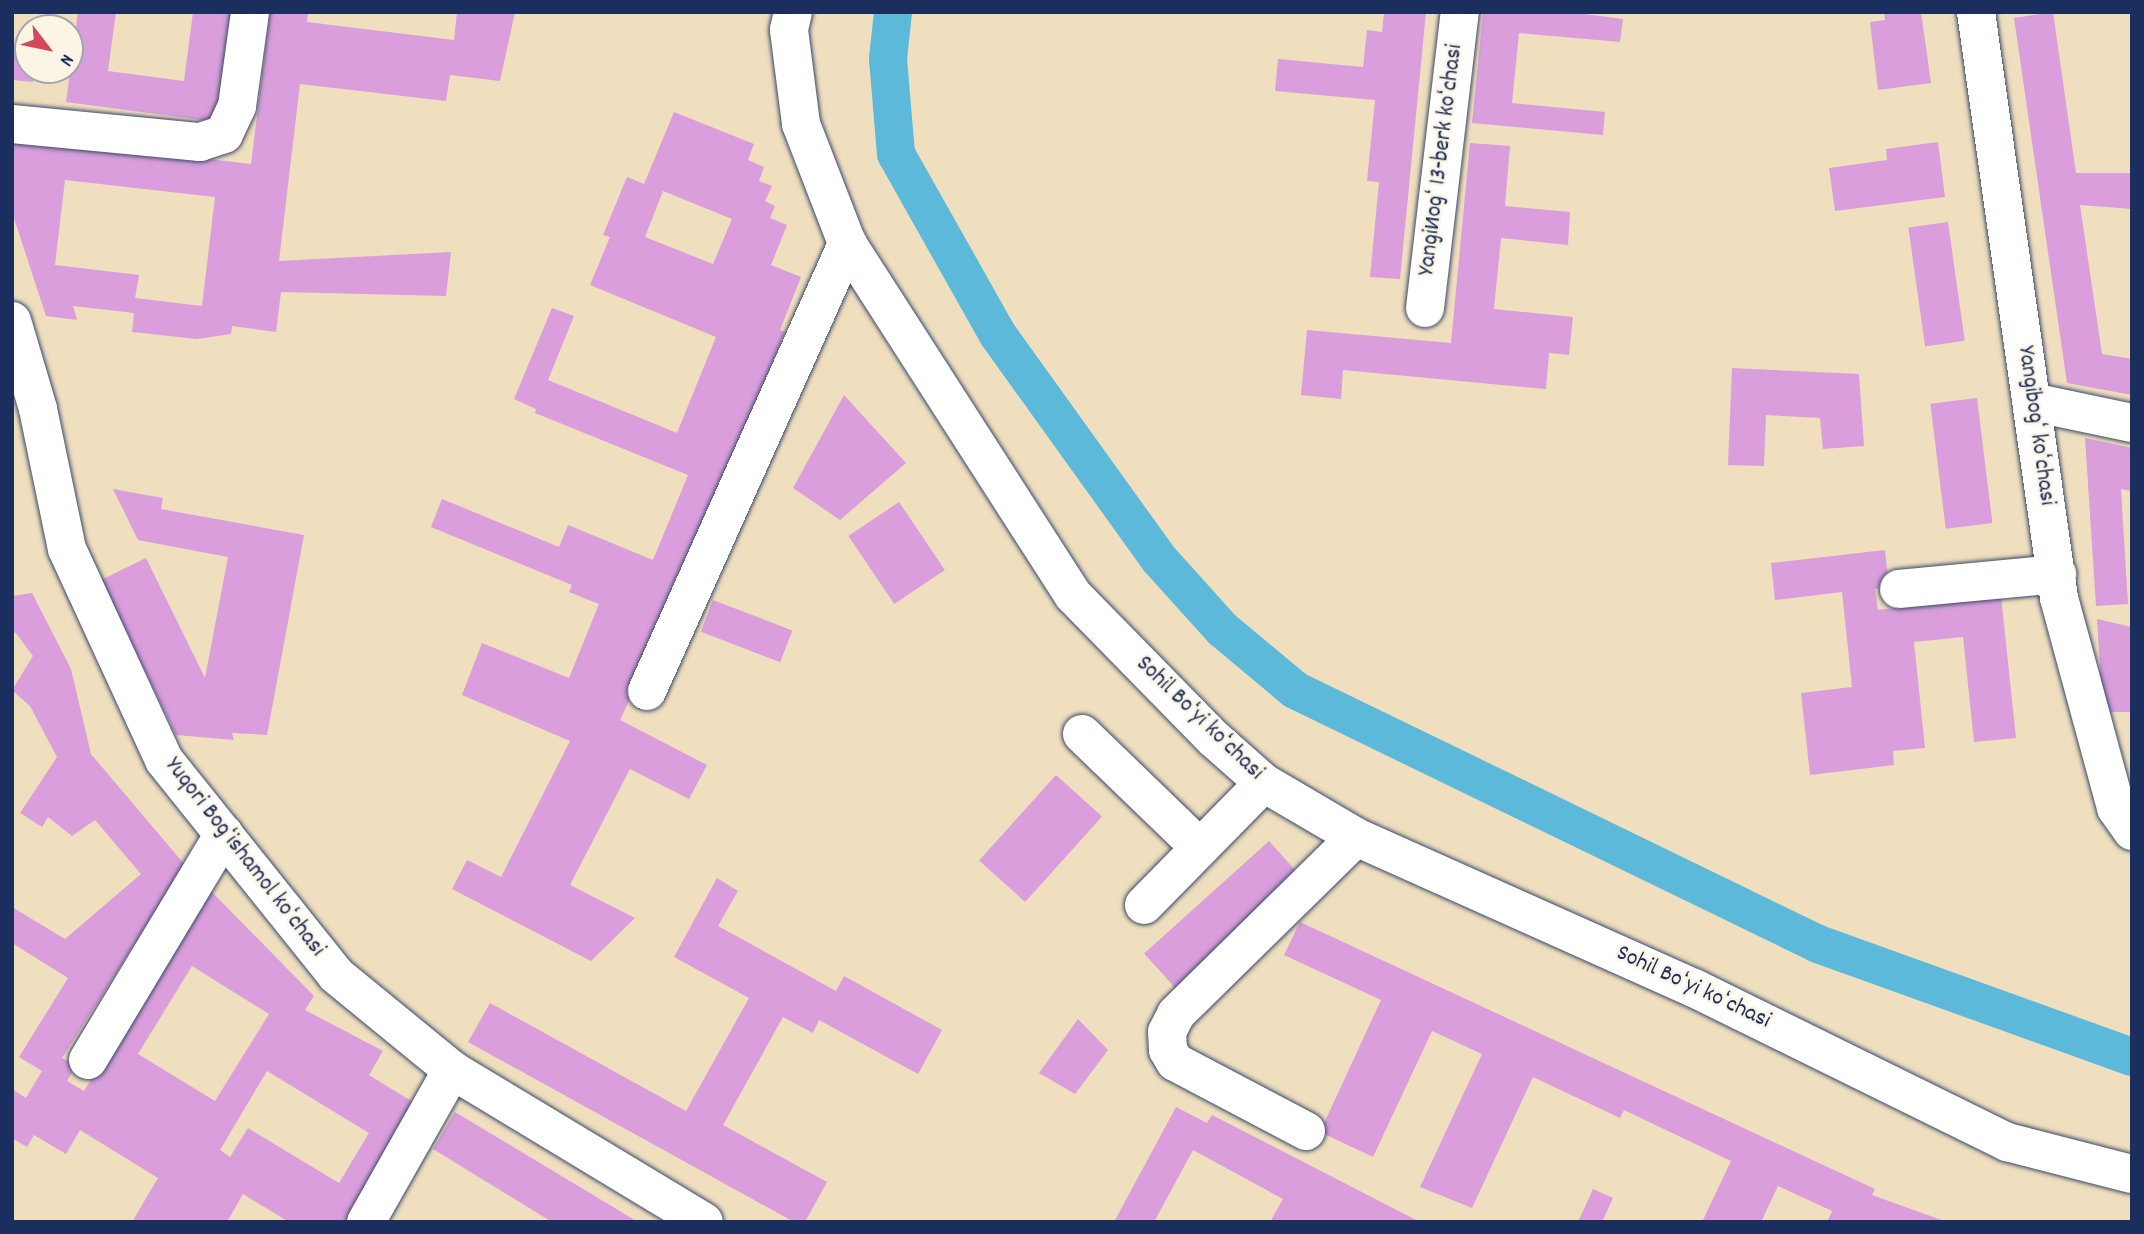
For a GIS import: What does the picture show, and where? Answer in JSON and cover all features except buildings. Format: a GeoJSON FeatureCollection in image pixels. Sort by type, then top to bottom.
{"type":"FeatureCollection","features":[{"type":"Feature","properties":{"kind":"street"},"geometry":{"type":"LineString","coordinates":[[12,124],[200,142],[224,134],[237,106],[250,12]]}},
{"type":"Feature","properties":{"kind":"street","name":"Sohil Boʻyi koʻchasi"},"geometry":{"type":"LineString","coordinates":[[793,12],[789,30],[801,124],[847,243],[1073,595],[1213,738],[1264,783],[1356,837],[1682,982],[2007,1142],[2132,1174]]}},
{"type":"Feature","properties":{"kind":"street","name":"Yangiиogʻ 13-berk koʻchasi"},"geometry":{"type":"LineString","coordinates":[[1425,308],[1460,12]]}},
{"type":"Feature","properties":{"kind":"street","name":"Yangibogʻ koʻchasi"},"geometry":{"type":"LineString","coordinates":[[1976,12],[2059,598],[2116,807],[2132,831]]}},
{"type":"Feature","properties":{"kind":"street"},"geometry":{"type":"LineString","coordinates":[[647,691],[847,243]]}},
{"type":"Feature","properties":{"kind":"street","name":"Yuqori Bogʻishamol koʻchasi"},"geometry":{"type":"LineString","coordinates":[[12,321],[38,409],[67,549],[164,760],[337,975],[452,1070],[704,1222]]}},
{"type":"Feature","properties":{"kind":"street"},"geometry":{"type":"LineString","coordinates":[[2032,402],[2132,423]]}},
{"type":"Feature","properties":{"kind":"street"},"geometry":{"type":"LineString","coordinates":[[1899,589],[2057,574]]}},
{"type":"Feature","properties":{"kind":"street"},"geometry":{"type":"LineString","coordinates":[[1082,734],[1200,848]]}},
{"type":"Feature","properties":{"kind":"street"},"geometry":{"type":"LineString","coordinates":[[1144,905],[1264,783]]}},
{"type":"Feature","properties":{"kind":"street"},"geometry":{"type":"LineString","coordinates":[[88,1060],[224,834]]}},
{"type":"Feature","properties":{"kind":"street"},"geometry":{"type":"LineString","coordinates":[[1306,1131],[1175,1062],[1168,1050],[1167,1032],[1176,1014],[1356,837]]}},
{"type":"Feature","properties":{"kind":"street"},"geometry":{"type":"LineString","coordinates":[[366,1222],[452,1070]]}},
{"type":"Feature","properties":{"kind":"waterway"},"geometry":{"type":"LineString","coordinates":[[893,12],[888,59],[896,154],[998,335],[1159,559],[1222,629],[1295,690],[1818,944],[2132,1057]]}}]}
